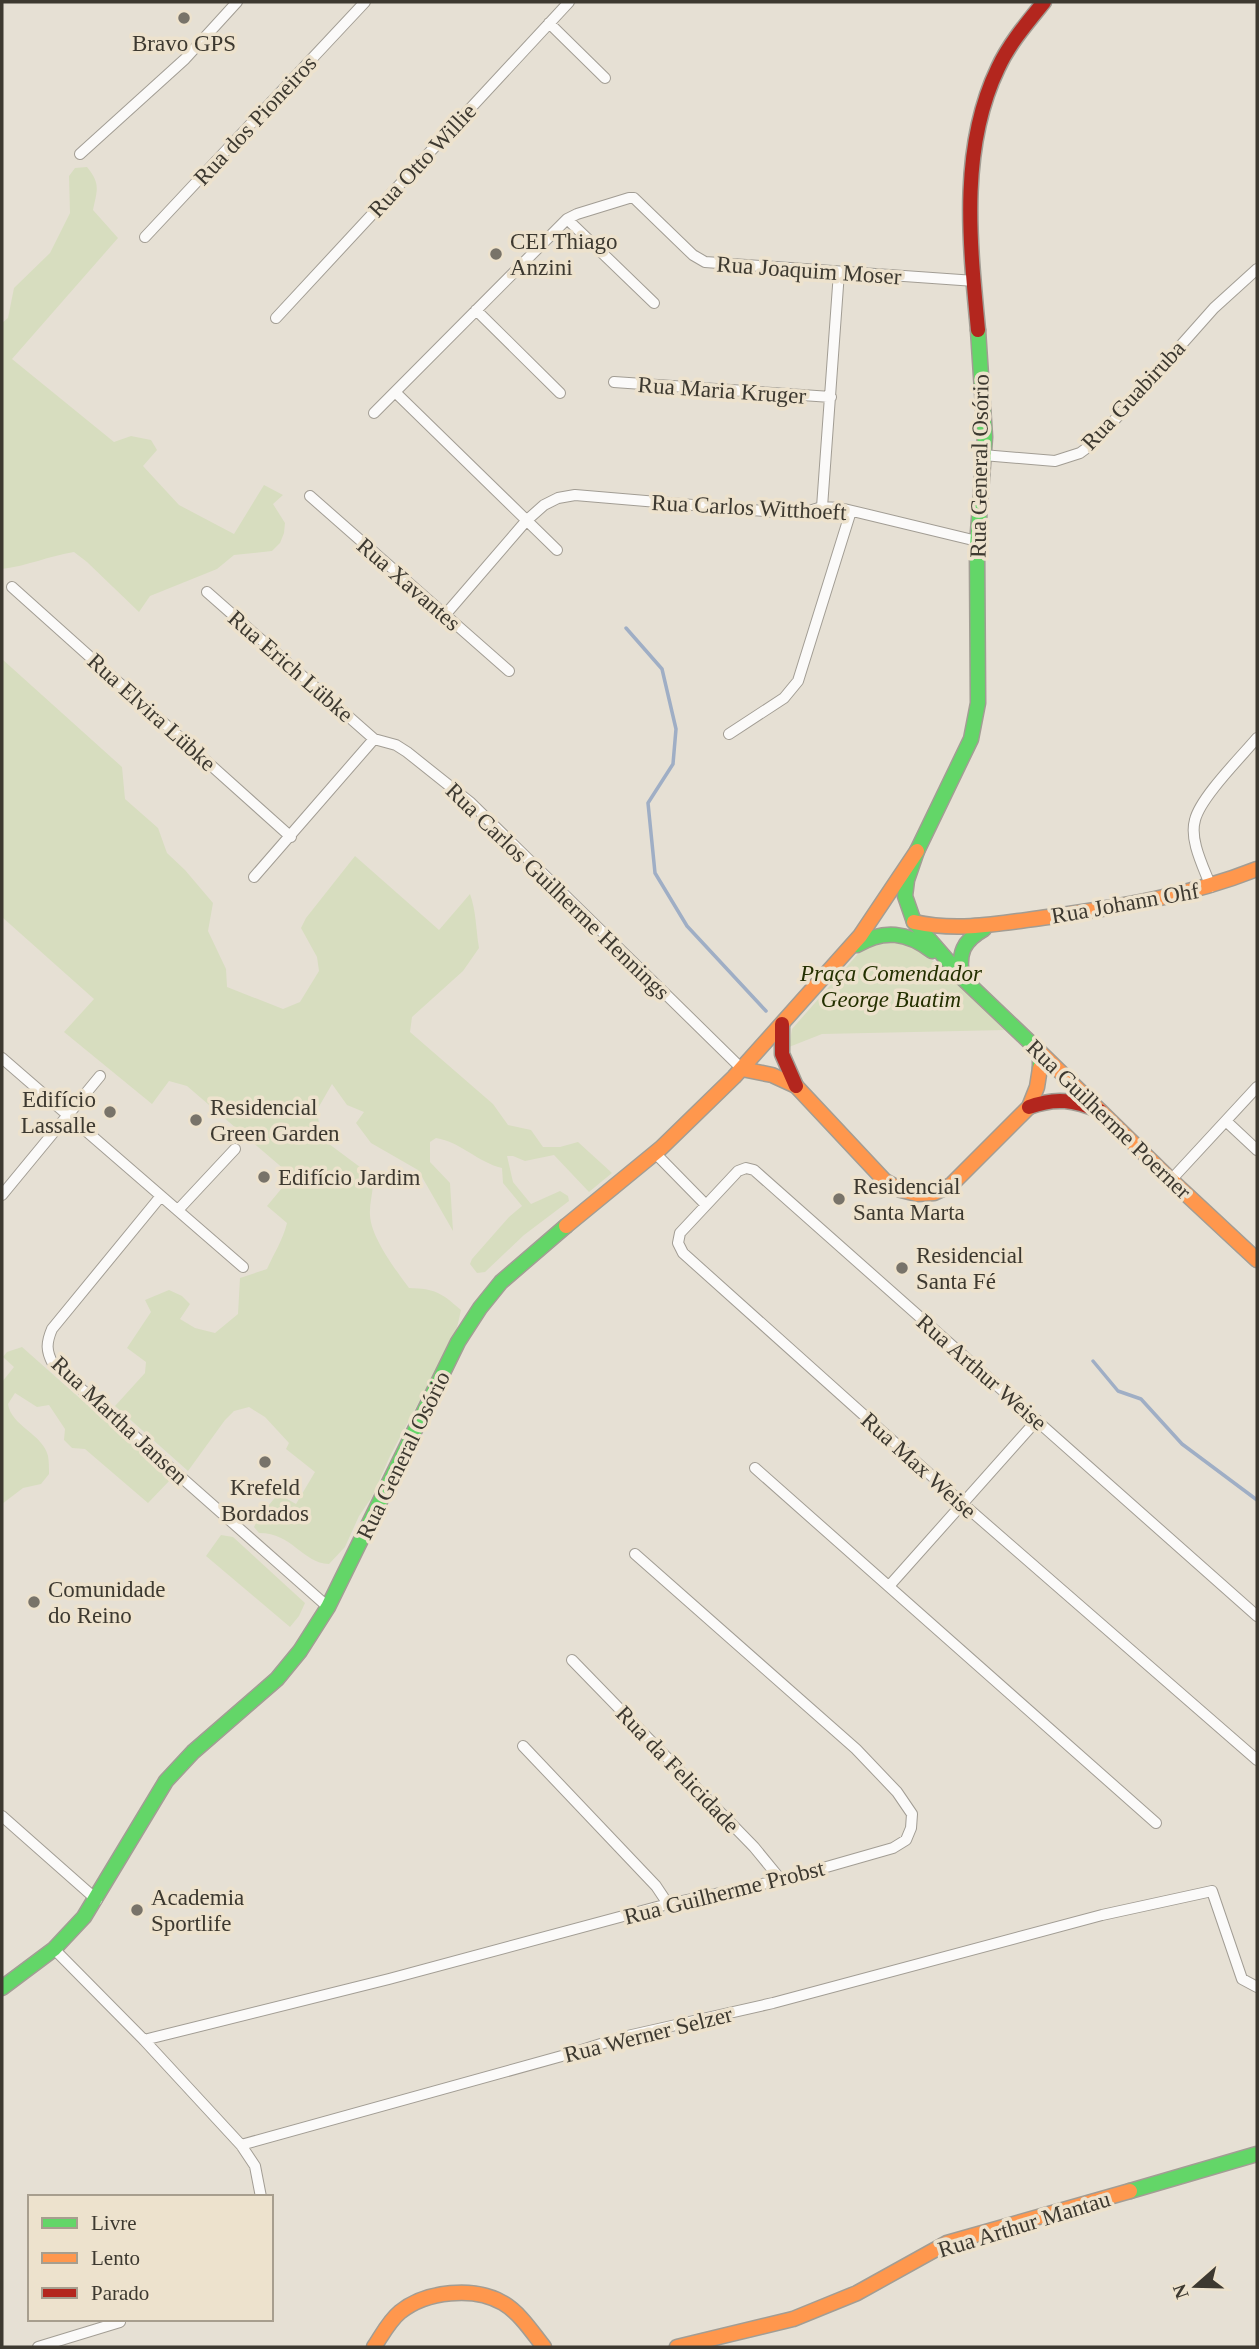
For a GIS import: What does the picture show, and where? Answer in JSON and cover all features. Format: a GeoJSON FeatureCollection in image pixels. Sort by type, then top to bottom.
{"type":"FeatureCollection","features":[{"type":"Feature","properties":{"kind":"main road","name":"Rua General Osório"},"geometry":{"type":"LineString","coordinates":[[961,977],[914,922],[905,896],[907,880],[917,851],[971,739],[977,720],[981,688],[976,611],[977,541],[985,425],[969,202],[972,159],[979,122],[998,69],[1009,49],[1044,2]]}},
{"type":"Feature","properties":{"kind":"main road","name":"Rua General Osório"},"geometry":{"type":"LineString","coordinates":[[2,1988],[54,1949],[84,1917],[97,1900],[153,1799],[166,1782],[193,1752],[283,1673],[328,1606],[458,1342],[480,1308],[501,1282],[655,1153],[741,1069],[847,953],[917,851]]}},
{"type":"Feature","properties":{"kind":"main road","name":"Rua Johann Ohf"},"geometry":{"type":"LineString","coordinates":[[860,936],[898,920],[944,928],[989,926],[1146,902],[1211,887],[1257,869]]}},
{"type":"Feature","properties":{"kind":"main road","name":"Rua Johann Ohf"},"geometry":{"type":"LineString","coordinates":[[961,977],[958,961],[961,947],[971,936],[989,926]]}},
{"type":"Feature","properties":{"kind":"main road","name":"Rua General Osório"},"geometry":{"type":"LineString","coordinates":[[847,953],[875,935],[898,933],[924,945],[961,977]]}},
{"type":"Feature","properties":{"kind":"main road","name":"Rua Guilherme Poerner"},"geometry":{"type":"LineString","coordinates":[[961,977],[1257,1260]]}},
{"type":"Feature","properties":{"kind":"main road"},"geometry":{"type":"LineString","coordinates":[[782,1024],[782,1054],[796,1086],[885,1181],[896,1189],[919,1195],[940,1191],[951,1185],[1028,1107],[1040,1080],[1041,1052]]}},
{"type":"Feature","properties":{"kind":"main road"},"geometry":{"type":"LineString","coordinates":[[741,1069],[772,1074],[796,1086]]}},
{"type":"Feature","properties":{"kind":"main road"},"geometry":{"type":"LineString","coordinates":[[1028,1107],[1064,1098],[1100,1111]]}},
{"type":"Feature","properties":{"kind":"main road","name":"Rua Arthur Mantau"},"geometry":{"type":"LineString","coordinates":[[677,2347],[793,2319],[857,2293],[947,2243],[1257,2154]]}},
{"type":"Feature","properties":{"kind":"main road"},"geometry":{"type":"LineString","coordinates":[[374,2347],[399,2312],[421,2299],[448,2294],[480,2296],[500,2301],[517,2314],[544,2347]]}},
{"type":"Feature","properties":{"kind":"street"},"geometry":{"type":"LineString","coordinates":[[80,154],[185,59],[237,2]]}},
{"type":"Feature","properties":{"kind":"street","name":"Rua dos Pioneiros"},"geometry":{"type":"LineString","coordinates":[[145,237],[365,2]]}},
{"type":"Feature","properties":{"kind":"street","name":"Rua Otto Willie"},"geometry":{"type":"LineString","coordinates":[[276,318],[569,2]]}},
{"type":"Feature","properties":{"kind":"street"},"geometry":{"type":"LineString","coordinates":[[549,23],[605,78]]}},
{"type":"Feature","properties":{"kind":"street","name":"Rua Joaquim Moser"},"geometry":{"type":"LineString","coordinates":[[374,412],[567,219],[620,200],[634,198],[693,255],[705,262],[975,281]]}},
{"type":"Feature","properties":{"kind":"street"},"geometry":{"type":"LineString","coordinates":[[567,219],[654,303]]}},
{"type":"Feature","properties":{"kind":"street","name":"Rua Guabiruba"},"geometry":{"type":"LineString","coordinates":[[984,455],[1055,461],[1080,453],[1095,442],[1214,307],[1257,269]]}},
{"type":"Feature","properties":{"kind":"street"},"geometry":{"type":"LineString","coordinates":[[822,507],[839,272]]}},
{"type":"Feature","properties":{"kind":"street"},"geometry":{"type":"LineString","coordinates":[[476,310],[560,393]]}},
{"type":"Feature","properties":{"kind":"street","name":"Rua Maria Kruger"},"geometry":{"type":"LineString","coordinates":[[614,382],[831,397]]}},
{"type":"Feature","properties":{"kind":"street"},"geometry":{"type":"LineString","coordinates":[[395,392],[557,550]]}},
{"type":"Feature","properties":{"kind":"street","name":"Rua Carlos Witthoeft"},"geometry":{"type":"LineString","coordinates":[[445,615],[526,521],[544,505],[558,498],[575,495],[799,514],[822,507],[841,508],[977,541]]}},
{"type":"Feature","properties":{"kind":"street","name":"Rua Xavantes"},"geometry":{"type":"LineString","coordinates":[[310,496],[509,671]]}},
{"type":"Feature","properties":{"kind":"street"},"geometry":{"type":"LineString","coordinates":[[729,734],[784,698],[798,681],[851,511]]}},
{"type":"Feature","properties":{"kind":"street","name":"Rua Elvira Lübke"},"geometry":{"type":"LineString","coordinates":[[12,587],[291,837]]}},
{"type":"Feature","properties":{"kind":"street","name":"Rua Erich Lübke"},"geometry":{"type":"LineString","coordinates":[[207,593],[374,739]]}},
{"type":"Feature","properties":{"kind":"street"},"geometry":{"type":"LineString","coordinates":[[1211,887],[1195,840],[1194,821],[1201,805],[1257,738]]}},
{"type":"Feature","properties":{"kind":"street"},"geometry":{"type":"LineString","coordinates":[[254,877],[374,739]]}},
{"type":"Feature","properties":{"kind":"street","name":"Rua Carlos Guilherme Hennings"},"geometry":{"type":"LineString","coordinates":[[374,739],[396,745],[407,752],[471,803],[741,1069]]}},
{"type":"Feature","properties":{"kind":"street"},"geometry":{"type":"LineString","coordinates":[[2,1058],[243,1266]]}},
{"type":"Feature","properties":{"kind":"street"},"geometry":{"type":"LineString","coordinates":[[2,1195],[100,1076]]}},
{"type":"Feature","properties":{"kind":"street"},"geometry":{"type":"LineString","coordinates":[[1171,1180],[1257,1087]]}},
{"type":"Feature","properties":{"kind":"street"},"geometry":{"type":"LineString","coordinates":[[1227,1122],[1257,1150]]}},
{"type":"Feature","properties":{"kind":"street"},"geometry":{"type":"LineString","coordinates":[[178,1210],[235,1149]]}},
{"type":"Feature","properties":{"kind":"street"},"geometry":{"type":"LineString","coordinates":[[655,1153],[706,1205]]}},
{"type":"Feature","properties":{"kind":"street","name":"Rua Arthur Weise"},"geometry":{"type":"LineString","coordinates":[[706,1205],[738,1171],[746,1168],[754,1170],[1257,1616]]}},
{"type":"Feature","properties":{"kind":"street","name":"Rua Martha Jansen"},"geometry":{"type":"LineString","coordinates":[[161,1196],[52,1329],[46,1342],[48,1355],[53,1364],[328,1606]]}},
{"type":"Feature","properties":{"kind":"street","name":"Rua Max Weise"},"geometry":{"type":"LineString","coordinates":[[706,1205],[680,1233],[678,1243],[683,1253],[963,1504],[1257,1760]]}},
{"type":"Feature","properties":{"kind":"street"},"geometry":{"type":"LineString","coordinates":[[890,1586],[1037,1420]]}},
{"type":"Feature","properties":{"kind":"street"},"geometry":{"type":"LineString","coordinates":[[755,1468],[1156,1824]]}},
{"type":"Feature","properties":{"kind":"street","name":"Rua Guilherme Probst"},"geometry":{"type":"LineString","coordinates":[[144,2040],[668,1905],[781,1880],[894,1848],[906,1840],[911,1828],[912,1814],[897,1792],[856,1749],[635,1554]]}},
{"type":"Feature","properties":{"kind":"street","name":"Rua da Felicidade"},"geometry":{"type":"LineString","coordinates":[[572,1660],[754,1847],[781,1880]]}},
{"type":"Feature","properties":{"kind":"street"},"geometry":{"type":"LineString","coordinates":[[523,1746],[656,1886],[668,1905]]}},
{"type":"Feature","properties":{"kind":"street"},"geometry":{"type":"LineString","coordinates":[[2,1816],[97,1900]]}},
{"type":"Feature","properties":{"kind":"street","name":"Rua Werner Selzer"},"geometry":{"type":"LineString","coordinates":[[241,2145],[623,2037],[773,2003],[1102,1915],[1212,1891],[1242,1979],[1257,1987]]}},
{"type":"Feature","properties":{"kind":"street"},"geometry":{"type":"LineString","coordinates":[[54,1949],[144,2040],[241,2145],[256,2166],[261,2195]]}},
{"type":"Feature","properties":{"kind":"street"},"geometry":{"type":"LineString","coordinates":[[38,2347],[120,2322]]}},
{"type":"Feature","properties":{"kind":"green space"},"geometry":{"type":"Polygon","coordinates":[[[87,167],[97,187],[93,210],[118,238],[12,359],[114,442],[131,436],[151,440],[157,450],[143,466],[179,505],[234,534],[264,485],[283,495],[273,504],[285,523],[284,533],[280,543],[272,551],[234,555],[217,569],[150,596],[139,612],[74,552],[2,569],[2,323],[8,318],[14,288],[50,253],[70,213],[69,176],[75,168],[87,167]]]}},
{"type":"Feature","properties":{"kind":"green space"},"geometry":{"type":"Polygon","coordinates":[[[2,659],[122,767],[125,799],[158,828],[167,853],[213,903],[208,931],[226,969],[227,987],[283,1009],[300,1002],[319,971],[317,957],[301,928],[355,856],[439,930],[470,894],[479,948],[463,971],[412,1017],[410,1032],[493,1104],[508,1125],[531,1130],[543,1147],[560,1147],[578,1142],[612,1173],[589,1192],[554,1155],[525,1161],[507,1156],[513,1182],[531,1204],[560,1191],[568,1196],[569,1201],[524,1235],[485,1272],[477,1273],[470,1264],[472,1259],[522,1206],[503,1183],[502,1168],[445,1140],[436,1138],[430,1142],[430,1162],[450,1183],[453,1231],[418,1170],[371,1143],[356,1123],[364,1112],[347,1105],[332,1084],[317,1110],[321,1138],[372,1176],[371,1224],[385,1253],[409,1288],[437,1293],[461,1310],[456,1332],[390,1456],[372,1497],[359,1516],[345,1547],[329,1564],[311,1559],[289,1543],[271,1534],[259,1533],[254,1527],[278,1494],[296,1504],[315,1472],[286,1449],[289,1443],[265,1417],[249,1407],[234,1411],[188,1471],[115,1406],[145,1373],[146,1362],[127,1348],[151,1312],[145,1300],[169,1290],[182,1296],[190,1304],[180,1319],[195,1328],[215,1333],[238,1314],[240,1278],[267,1269],[283,1235],[287,1223],[267,1206],[292,1176],[187,1086],[169,1081],[152,1104],[64,1032],[94,999],[2,917],[2,659]]]}},
{"type":"Feature","properties":{"kind":"green space","name":"Praça Comendador George Buatim"},"geometry":{"type":"Polygon","coordinates":[[[877,940],[914,943],[1006,1030],[822,1034],[789,1047],[792,1029],[864,947],[877,940]]]}},
{"type":"Feature","properties":{"kind":"green space"},"geometry":{"type":"Polygon","coordinates":[[[22,1347],[171,1479],[148,1503],[85,1449],[72,1448],[64,1440],[65,1429],[49,1405],[37,1407],[15,1393],[8,1404],[10,1412],[45,1448],[49,1474],[41,1484],[23,1488],[2,1504],[2,1382],[14,1367],[3,1357],[7,1352],[22,1347]]]}},
{"type":"Feature","properties":{"kind":"green space"},"geometry":{"type":"Polygon","coordinates":[[[221,1535],[233,1537],[305,1603],[290,1627],[206,1556],[221,1535]]]}},
{"type":"Feature","properties":{"kind":"waterway"},"geometry":{"type":"LineString","coordinates":[[626,628],[662,669],[676,729],[673,764],[648,803],[655,873],[687,926],[766,1011]]}},
{"type":"Feature","properties":{"kind":"waterway"},"geometry":{"type":"LineString","coordinates":[[1093,1361],[1118,1391],[1141,1399],[1182,1444],[1257,1500]]}},
{"type":"Feature","properties":{"kind":"traffic: fast"},"geometry":{"type":"LineString","coordinates":[[962,977],[914,922],[905,896],[907,880],[917,851],[971,739],[978,703],[977,546],[985,437],[978,330]]}},
{"type":"Feature","properties":{"kind":"traffic: fast"},"geometry":{"type":"LineString","coordinates":[[962,977],[964,948],[971,938],[984,929]]}},
{"type":"Feature","properties":{"kind":"traffic: fast"},"geometry":{"type":"LineString","coordinates":[[857,945],[877,937],[895,935],[914,940],[932,951]]}},
{"type":"Feature","properties":{"kind":"traffic: fast"},"geometry":{"type":"LineString","coordinates":[[954,970],[1040,1052],[1040,1068]]}},
{"type":"Feature","properties":{"kind":"traffic: fast"},"geometry":{"type":"LineString","coordinates":[[2,1988],[54,1949],[84,1917],[166,1781],[193,1752],[277,1679],[300,1651],[328,1607],[458,1342],[501,1282],[566,1226]]}},
{"type":"Feature","properties":{"kind":"traffic: fast"},"geometry":{"type":"LineString","coordinates":[[1130,2191],[1257,2154]]}},
{"type":"Feature","properties":{"kind":"traffic: slow"},"geometry":{"type":"LineString","coordinates":[[566,1226],[661,1148],[734,1077],[860,936],[917,851]]}},
{"type":"Feature","properties":{"kind":"traffic: slow"},"geometry":{"type":"LineString","coordinates":[[914,922],[981,926],[1127,905],[1206,886],[1257,869]]}},
{"type":"Feature","properties":{"kind":"traffic: slow"},"geometry":{"type":"LineString","coordinates":[[1040,1052],[1257,1260]]}},
{"type":"Feature","properties":{"kind":"traffic: slow"},"geometry":{"type":"LineString","coordinates":[[742,1069],[772,1075],[796,1086],[885,1181],[901,1190],[917,1194],[934,1193],[951,1185],[1029,1107],[1037,1087],[1040,1068]]}},
{"type":"Feature","properties":{"kind":"traffic: slow"},"geometry":{"type":"LineString","coordinates":[[677,2347],[793,2319],[857,2293],[947,2243],[1130,2191]]}},
{"type":"Feature","properties":{"kind":"traffic: slow"},"geometry":{"type":"LineString","coordinates":[[374,2347],[400,2312],[423,2299],[450,2293],[478,2294],[503,2303],[515,2312],[544,2347]]}},
{"type":"Feature","properties":{"kind":"traffic: jam"},"geometry":{"type":"LineString","coordinates":[[978,330],[970,197],[977,131],[1002,59],[1044,2]]}},
{"type":"Feature","properties":{"kind":"traffic: jam"},"geometry":{"type":"LineString","coordinates":[[782,1024],[782,1054],[796,1086]]}},
{"type":"Feature","properties":{"kind":"traffic: jam"},"geometry":{"type":"LineString","coordinates":[[1029,1107],[1065,1101],[1100,1111]]}},
{"type":"Feature","properties":{"kind":"place","name":"Bravo GPS"},"geometry":{"type":"Point","coordinates":[184,18]}},
{"type":"Feature","properties":{"kind":"place","name":"CEI Thiago Anzini"},"geometry":{"type":"Point","coordinates":[496,254]}},
{"type":"Feature","properties":{"kind":"place","name":"Edifício Lassalle"},"geometry":{"type":"Point","coordinates":[110,1112]}},
{"type":"Feature","properties":{"kind":"place","name":"Residencial Green Garden"},"geometry":{"type":"Point","coordinates":[196,1120]}},
{"type":"Feature","properties":{"kind":"place","name":"Edifício Jardim"},"geometry":{"type":"Point","coordinates":[264,1177]}},
{"type":"Feature","properties":{"kind":"place","name":"Residencial Santa Marta"},"geometry":{"type":"Point","coordinates":[839,1199]}},
{"type":"Feature","properties":{"kind":"place","name":"Residencial Santa Fé"},"geometry":{"type":"Point","coordinates":[902,1268]}},
{"type":"Feature","properties":{"kind":"place","name":"Krefeld Bordados"},"geometry":{"type":"Point","coordinates":[265,1462]}},
{"type":"Feature","properties":{"kind":"place","name":"Comunidade do Reino"},"geometry":{"type":"Point","coordinates":[34,1602]}},
{"type":"Feature","properties":{"kind":"place","name":"Academia Sportlife"},"geometry":{"type":"Point","coordinates":[137,1910]}}]}
